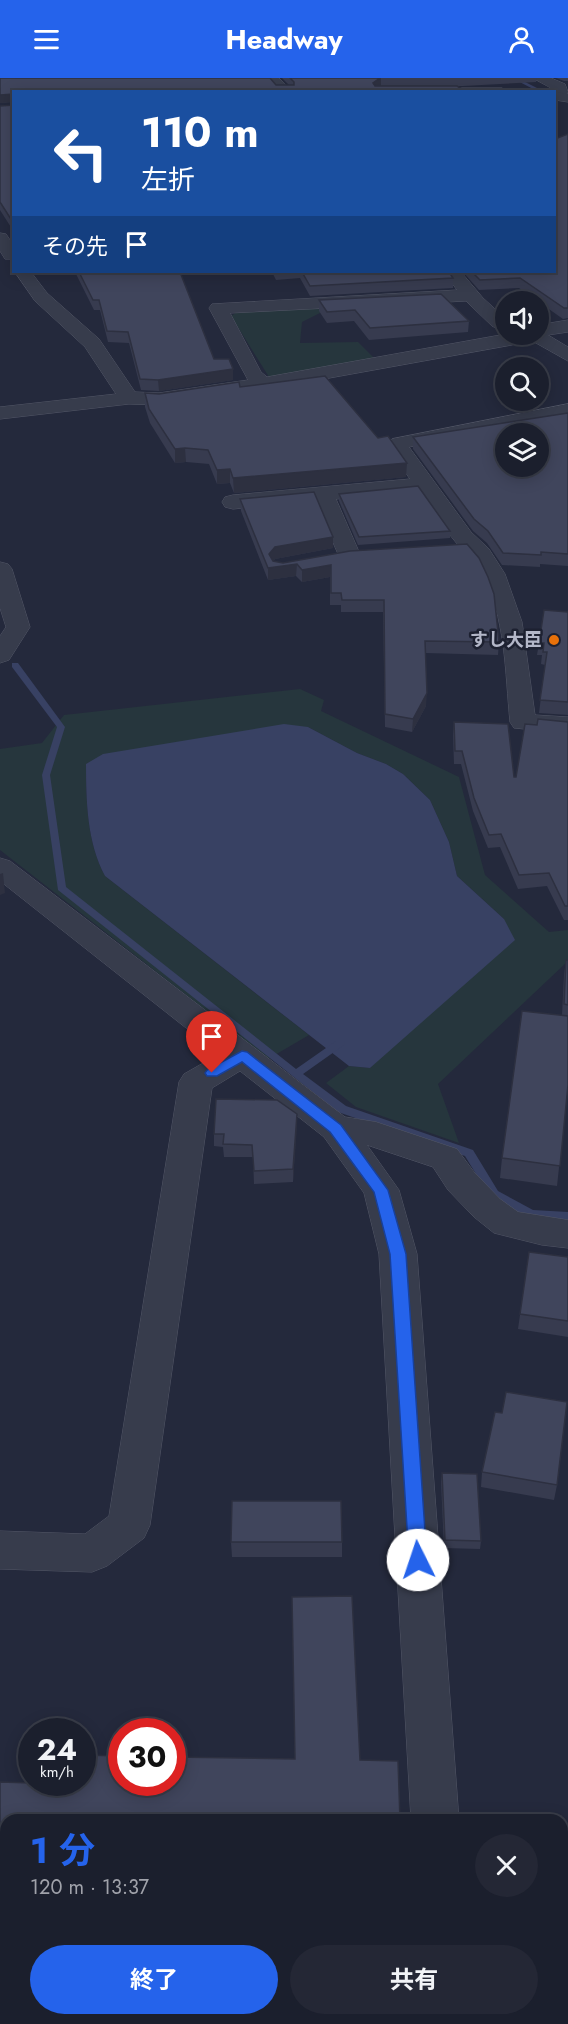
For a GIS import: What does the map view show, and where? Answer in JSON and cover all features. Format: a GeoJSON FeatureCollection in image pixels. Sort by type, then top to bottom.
{"type":"FeatureCollection","features":[{"type":"Feature","properties":{"kind":"street"},"geometry":{"type":"LineString","coordinates":[[271,78],[284,90]]}},
{"type":"Feature","properties":{"kind":"street"},"geometry":{"type":"LineString","coordinates":[[540,78],[560,87],[562,91],[560,97]]}},
{"type":"Feature","properties":{"kind":"street"},"geometry":{"type":"LineString","coordinates":[[0,238],[8,256]]}},
{"type":"Feature","properties":{"kind":"street"},"geometry":{"type":"LineString","coordinates":[[24,273],[40,297],[92,343],[129,398]]}},
{"type":"Feature","properties":{"kind":"street"},"geometry":{"type":"LineString","coordinates":[[453,273],[470,295],[495,320]]}},
{"type":"Feature","properties":{"kind":"street"},"geometry":{"type":"LineString","coordinates":[[262,384],[253,375],[218,308],[470,295]]}},
{"type":"Feature","properties":{"kind":"street"},"geometry":{"type":"LineString","coordinates":[[549,329],[568,326]]}},
{"type":"Feature","properties":{"kind":"street"},"geometry":{"type":"LineString","coordinates":[[0,413],[129,398],[159,399],[262,384],[495,342]]}},
{"type":"Feature","properties":{"kind":"street"},"geometry":{"type":"LineString","coordinates":[[549,344],[568,355]]}},
{"type":"Feature","properties":{"kind":"street"},"geometry":{"type":"LineString","coordinates":[[568,410],[399,443],[397,446],[463,537],[475,546],[504,598],[512,626],[523,722],[568,725]]}},
{"type":"Feature","properties":{"kind":"street"},"geometry":{"type":"LineString","coordinates":[[233,501],[426,484]]}},
{"type":"Feature","properties":{"kind":"street"},"geometry":{"type":"LineString","coordinates":[[322,492],[338,556],[372,553]]}},
{"type":"Feature","properties":{"kind":"street"},"geometry":{"type":"LineString","coordinates":[[441,548],[475,546]]}},
{"type":"Feature","properties":{"kind":"street"},"geometry":{"type":"LineString","coordinates":[[0,569],[18,627],[0,654]]}},
{"type":"Feature","properties":{"kind":"street"},"geometry":{"type":"LineString","coordinates":[[0,867],[336,1128],[381,1190],[398,1254],[435,1814]]}},
{"type":"Feature","properties":{"kind":"street"},"geometry":{"type":"LineString","coordinates":[[0,1550],[92,1553],[129,1525],[196,1082],[242,1055]]}},
{"type":"Feature","properties":{"kind":"street"},"geometry":{"type":"LineString","coordinates":[[336,1128],[376,1134],[445,1158],[460,1181],[487,1208],[507,1223],[568,1234]]}},
{"type":"Feature","properties":{"kind":"shaded area"},"geometry":{"type":"Polygon","coordinates":[[[318,306],[324,311],[302,322],[300,343],[358,342],[376,360],[269,377],[231,316],[237,312],[318,306]]]}},
{"type":"Feature","properties":{"kind":"shaded area"},"geometry":{"type":"Polygon","coordinates":[[[300,689],[324,700],[321,711],[459,777],[485,875],[549,932],[568,930],[568,961],[438,1084],[459,1143],[356,1107],[326,1083],[349,1066],[370,1068],[504,919],[457,876],[449,842],[430,800],[403,774],[308,727],[86,764],[87,807],[91,836],[105,876],[309,1035],[268,1059],[0,850],[0,749],[42,743],[64,715],[300,689]]]}},
{"type":"Feature","properties":{"kind":"water"},"geometry":{"type":"Polygon","coordinates":[[[284,724],[308,727],[403,774],[430,800],[449,842],[457,876],[504,919],[515,940],[370,1068],[349,1066],[105,876],[94,850],[87,807],[86,764],[103,754],[284,724]]]}},
{"type":"Feature","properties":{"kind":"building"},"geometry":{"type":"Polygon","coordinates":[[[0,78],[270,78],[276,85],[294,85],[290,78],[380,78],[373,83],[375,86],[457,86],[462,89],[12,90],[12,94],[0,95],[0,78]]]}},
{"type":"Feature","properties":{"kind":"building"},"geometry":{"type":"Polygon","coordinates":[[[12,105],[12,221],[0,202],[0,106],[12,105]]]}},
{"type":"Feature","properties":{"kind":"building"},"geometry":{"type":"Polygon","coordinates":[[[568,134],[568,308],[564,308],[549,298],[549,291],[539,291],[520,278],[480,280],[473,273],[556,273],[556,139],[568,134]]]}},
{"type":"Feature","properties":{"kind":"building"},"geometry":{"type":"Polygon","coordinates":[[[80,273],[180,273],[214,359],[229,359],[233,369],[158,380],[140,379],[128,332],[107,331],[99,300],[93,300],[80,273]]]}},
{"type":"Feature","properties":{"kind":"building"},"geometry":{"type":"Polygon","coordinates":[[[303,273],[450,273],[453,278],[310,286],[303,273]]]}},
{"type":"Feature","properties":{"kind":"building"},"geometry":{"type":"Polygon","coordinates":[[[441,294],[469,321],[370,328],[355,310],[327,312],[319,300],[441,294]]]}},
{"type":"Feature","properties":{"kind":"building"},"geometry":{"type":"Polygon","coordinates":[[[325,376],[378,438],[388,436],[407,463],[233,478],[230,469],[217,470],[208,450],[175,449],[149,409],[145,393],[159,394],[239,382],[240,387],[325,376]]]}},
{"type":"Feature","properties":{"kind":"building"},"geometry":{"type":"Polygon","coordinates":[[[568,413],[568,554],[503,553],[488,531],[474,519],[413,437],[495,424],[495,477],[549,477],[549,423],[503,423],[568,413]]]}},
{"type":"Feature","properties":{"kind":"building"},"geometry":{"type":"Polygon","coordinates":[[[418,486],[450,531],[359,537],[339,494],[418,486]]]}},
{"type":"Feature","properties":{"kind":"building"},"geometry":{"type":"Polygon","coordinates":[[[314,492],[333,537],[275,547],[269,554],[273,561],[283,563],[350,551],[467,544],[479,558],[488,577],[494,594],[499,642],[425,641],[427,693],[413,719],[385,714],[384,600],[342,600],[341,593],[331,593],[331,565],[302,570],[297,564],[268,568],[240,499],[314,492]]]}},
{"type":"Feature","properties":{"kind":"building"},"geometry":{"type":"Polygon","coordinates":[[[544,610],[568,612],[568,702],[540,700],[547,652],[543,652],[544,643],[539,643],[544,610]]]}},
{"type":"Feature","properties":{"kind":"building"},"geometry":{"type":"Polygon","coordinates":[[[538,719],[568,722],[568,906],[565,906],[549,873],[519,875],[501,834],[489,835],[474,798],[462,751],[455,751],[454,722],[508,724],[514,777],[516,777],[525,724],[537,725],[538,719]]]}},
{"type":"Feature","properties":{"kind":"building"},"geometry":{"type":"Polygon","coordinates":[[[566,960],[568,960],[568,1005],[564,1004],[566,960]]]}},
{"type":"Feature","properties":{"kind":"building"},"geometry":{"type":"Polygon","coordinates":[[[522,1011],[568,1016],[568,1085],[560,1166],[502,1158],[522,1011]]]}},
{"type":"Feature","properties":{"kind":"building"},"geometry":{"type":"Polygon","coordinates":[[[216,1099],[277,1100],[297,1114],[293,1169],[254,1171],[252,1145],[223,1144],[224,1134],[214,1134],[216,1099]]]}},
{"type":"Feature","properties":{"kind":"building"},"geometry":{"type":"Polygon","coordinates":[[[529,1252],[568,1257],[568,1321],[520,1314],[529,1252]]]}},
{"type":"Feature","properties":{"kind":"building"},"geometry":{"type":"Polygon","coordinates":[[[506,1392],[567,1402],[557,1485],[482,1472],[495,1412],[502,1413],[506,1392]]]}},
{"type":"Feature","properties":{"kind":"building"},"geometry":{"type":"Polygon","coordinates":[[[442,1473],[477,1474],[481,1541],[445,1540],[442,1473]]]}},
{"type":"Feature","properties":{"kind":"building"},"geometry":{"type":"Polygon","coordinates":[[[232,1501],[341,1501],[342,1542],[231,1542],[232,1501]]]}},
{"type":"Feature","properties":{"kind":"building"},"geometry":{"type":"Polygon","coordinates":[[[352,1596],[360,1760],[398,1761],[400,1814],[0,1814],[0,1782],[18,1783],[18,1796],[96,1796],[96,1755],[108,1756],[108,1796],[186,1796],[186,1757],[295,1759],[292,1597],[352,1596]]]}},
{"type":"Feature","properties":{"kind":"waterway"},"geometry":{"type":"LineString","coordinates":[[514,78],[539,90]]}},
{"type":"Feature","properties":{"kind":"waterway"},"geometry":{"type":"LineString","coordinates":[[15,665],[61,727],[46,775],[61,888],[296,1074]]}},
{"type":"Feature","properties":{"kind":"waterway"},"geometry":{"type":"LineString","coordinates":[[296,1074],[340,1043]]}},
{"type":"Feature","properties":{"kind":"waterway"},"geometry":{"type":"LineString","coordinates":[[296,1074],[342,1109],[469,1153],[494,1194],[531,1214],[568,1216]]}},
{"type":"Feature","properties":{"kind":"place","name":"すし大臣"},"geometry":{"type":"Point","coordinates":[554,640]}},
{"type":"Feature","properties":{"kind":"route"},"geometry":{"type":"LineString","coordinates":[[212,1073],[242,1055],[336,1128],[381,1190],[398,1254],[418,1560]]}}]}
